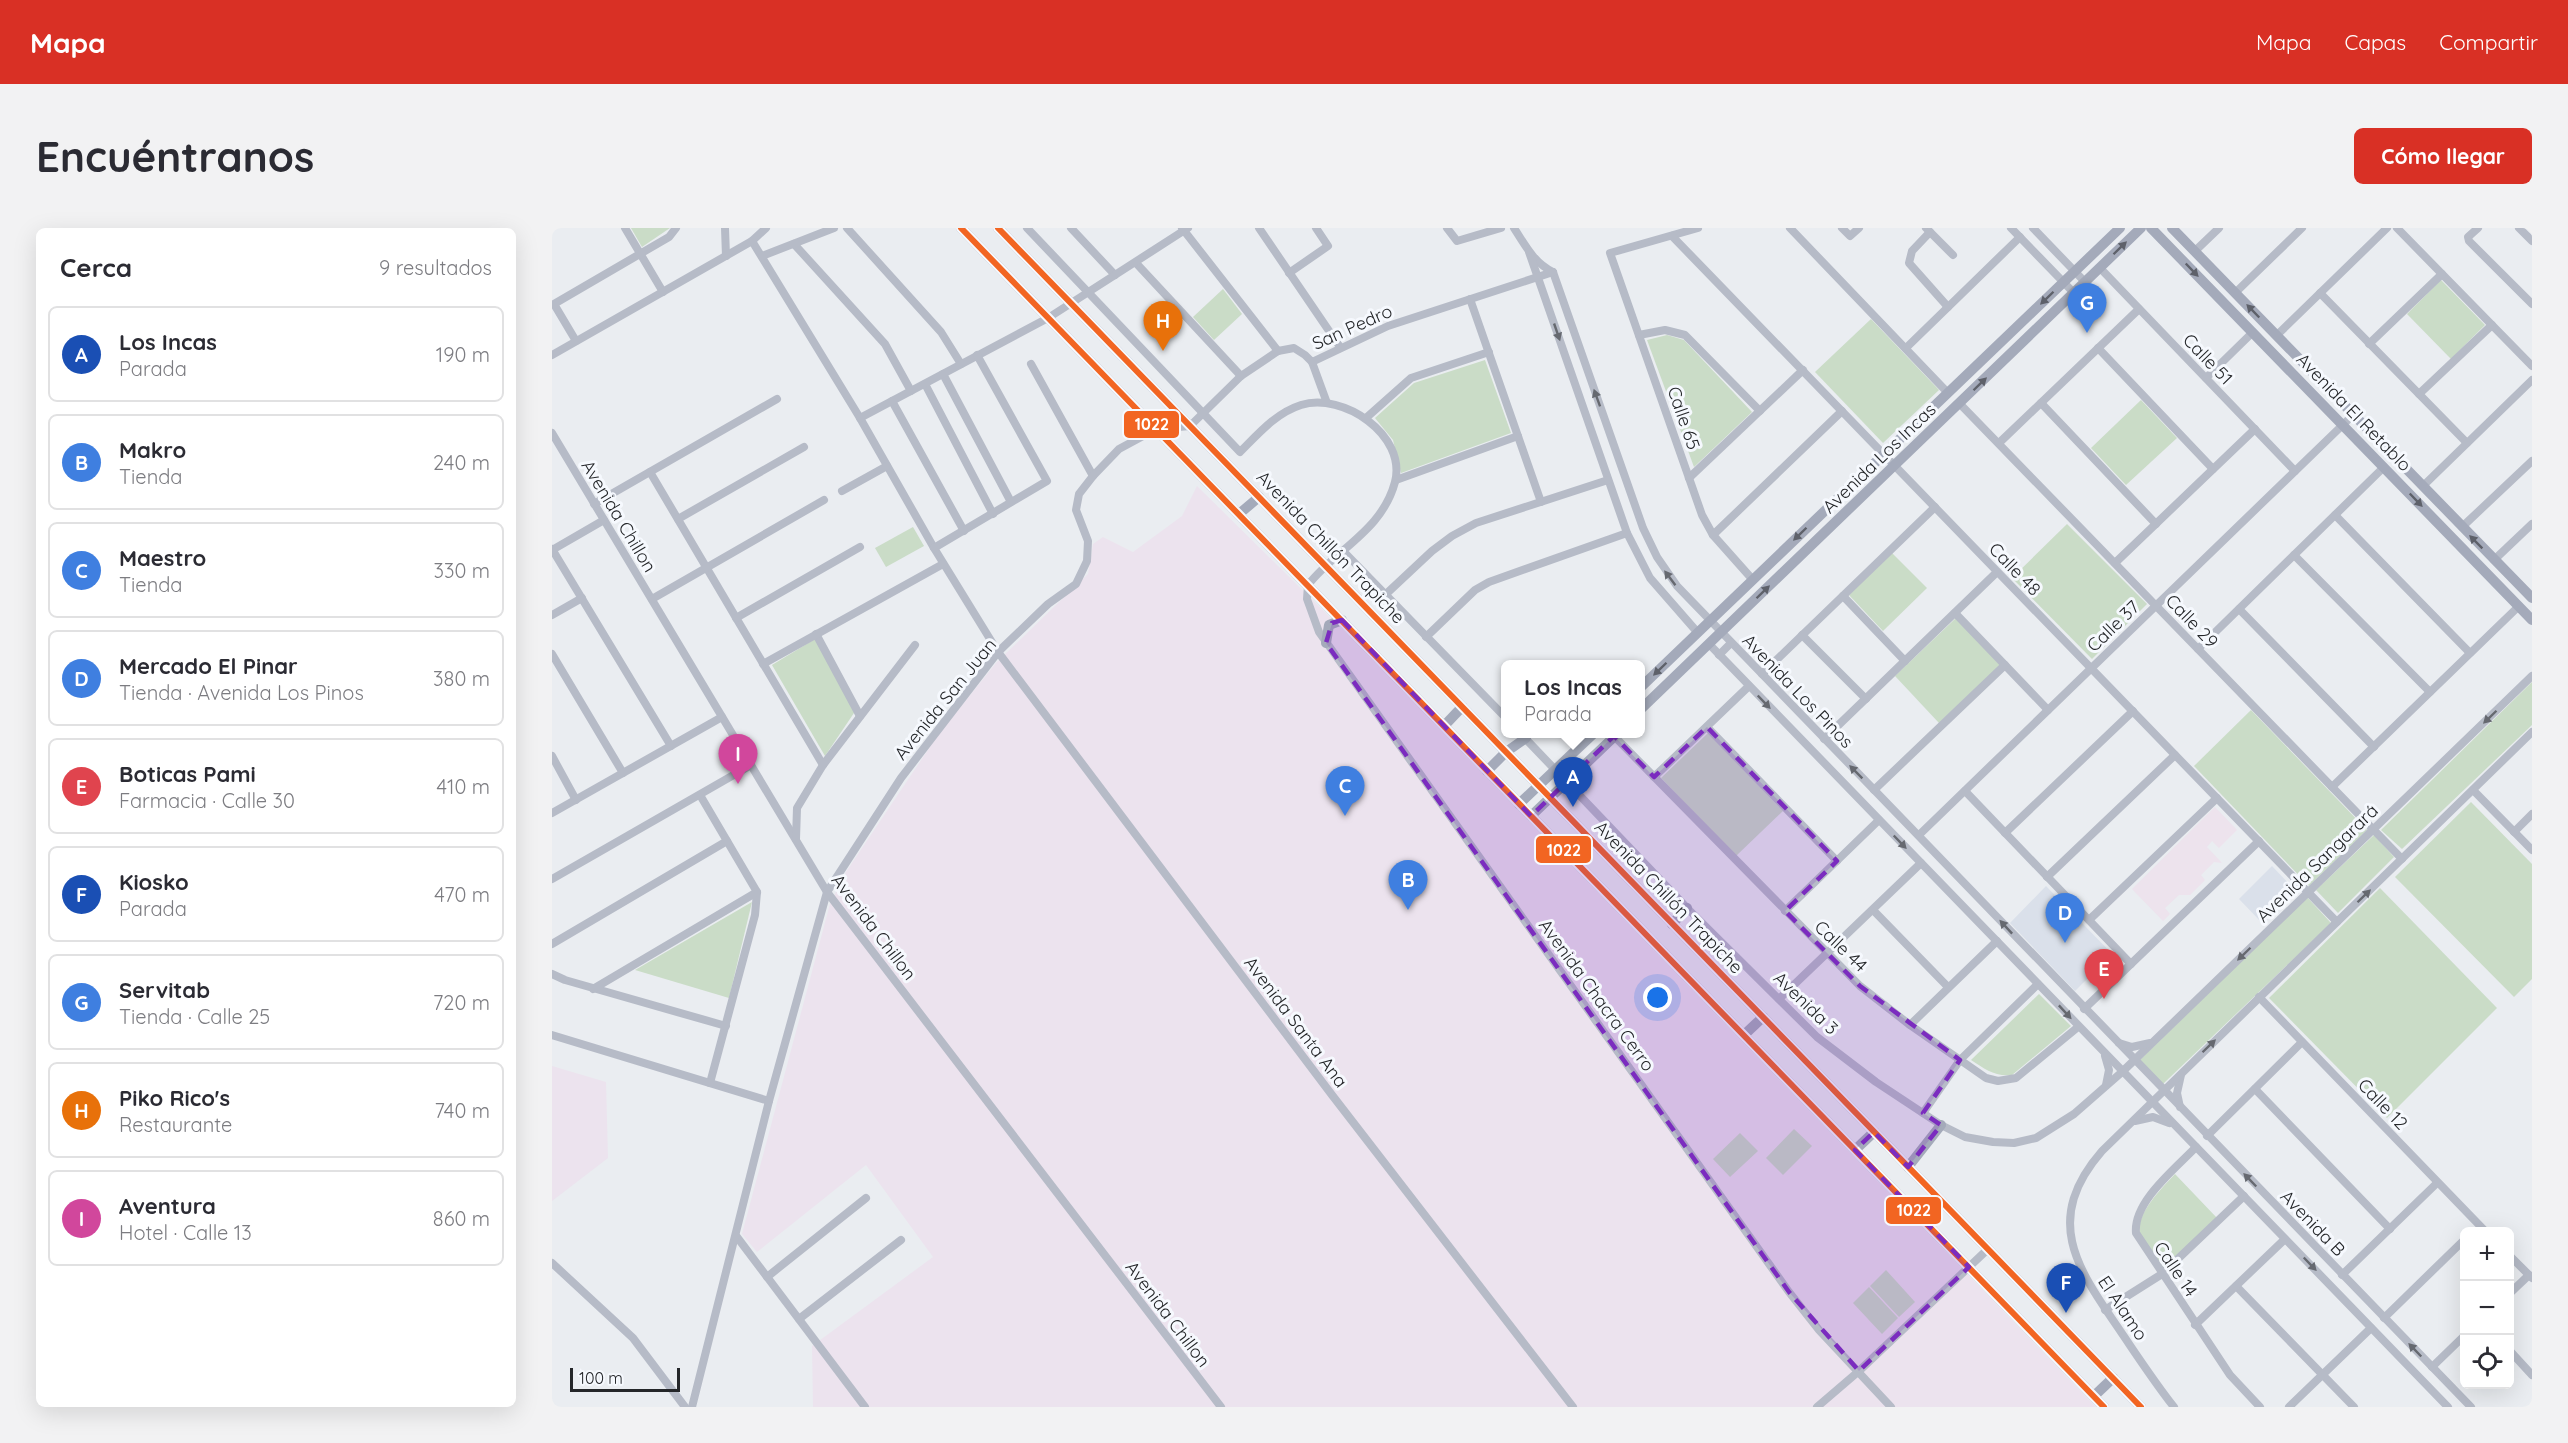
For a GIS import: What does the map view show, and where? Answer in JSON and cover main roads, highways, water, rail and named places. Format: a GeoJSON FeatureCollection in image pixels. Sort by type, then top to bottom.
{"type":"FeatureCollection","features":[{"type":"Feature","properties":{"kind":"main road"},"geometry":{"type":"LineString","coordinates":[[961,228],[2104,1407]]}},
{"type":"Feature","properties":{"kind":"main road","name":"Avenida Chillón Trapiche"},"geometry":{"type":"LineString","coordinates":[[999,228],[2141,1407]]}},
{"type":"Feature","properties":{"kind":"main road","name":"Avenida Los Incas"},"geometry":{"type":"LineString","coordinates":[[1645,706],[2141,228]]}},
{"type":"Feature","properties":{"kind":"main road","name":"Avenida El Retablo"},"geometry":{"type":"LineString","coordinates":[[2151,228],[2532,620]]}},
{"type":"Feature","properties":{"kind":"main road","name":"Avenida El Retablo"},"geometry":{"type":"LineString","coordinates":[[2172,228],[2532,598]]}},
{"type":"Feature","properties":{"kind":"main road","name":"Avenida Los Incas"},"geometry":{"type":"LineString","coordinates":[[1645,684],[2118,229]]}},
{"type":"Feature","properties":{"kind":"main road"},"geometry":{"type":"LineString","coordinates":[[1917,422],[1928,433]]}},
{"type":"Feature","properties":{"kind":"main road"},"geometry":{"type":"LineString","coordinates":[[1239,514],[1259,496]]}},
{"type":"Feature","properties":{"kind":"main road"},"geometry":{"type":"LineString","coordinates":[[1326,644],[1329,625],[1342,621]]}},
{"type":"Feature","properties":{"kind":"main road"},"geometry":{"type":"LineString","coordinates":[[1444,726],[1462,707]]}},
{"type":"Feature","properties":{"kind":"main road"},"geometry":{"type":"LineString","coordinates":[[1488,771],[1521,738]]}},
{"type":"Feature","properties":{"kind":"main road"},"geometry":{"type":"LineString","coordinates":[[1519,804],[1589,738]]}},
{"type":"Feature","properties":{"kind":"main road"},"geometry":{"type":"LineString","coordinates":[[1531,816],[1612,738]]}},
{"type":"Feature","properties":{"kind":"main road"},"geometry":{"type":"LineString","coordinates":[[1672,924],[1687,908]]}},
{"type":"Feature","properties":{"kind":"main road"},"geometry":{"type":"LineString","coordinates":[[1744,1035],[1762,1017]]}},
{"type":"Feature","properties":{"kind":"main road"},"geometry":{"type":"LineString","coordinates":[[1908,1167],[1941,1125]]}},
{"type":"Feature","properties":{"kind":"main road"},"geometry":{"type":"LineString","coordinates":[[1855,1150],[1874,1132]]}},
{"type":"Feature","properties":{"kind":"main road"},"geometry":{"type":"LineString","coordinates":[[1917,1213],[1935,1195]]}},
{"type":"Feature","properties":{"kind":"main road"},"geometry":{"type":"LineString","coordinates":[[2094,1396],[2113,1378]]}},
{"type":"Feature","properties":{"kind":"place","name":"Servitab"},"geometry":{"type":"Point","coordinates":[2087,333]}},
{"type":"Feature","properties":{"kind":"place","name":"Piko Rico's"},"geometry":{"type":"Point","coordinates":[1163,351]}},
{"type":"Feature","properties":{"kind":"place","name":"Aventura"},"geometry":{"type":"Point","coordinates":[738,784]}},
{"type":"Feature","properties":{"kind":"place","name":"Los Incas"},"geometry":{"type":"Point","coordinates":[1573,807]}},
{"type":"Feature","properties":{"kind":"place","name":"Maestro"},"geometry":{"type":"Point","coordinates":[1345,816]}},
{"type":"Feature","properties":{"kind":"place","name":"Makro"},"geometry":{"type":"Point","coordinates":[1408,910]}},
{"type":"Feature","properties":{"kind":"place","name":"Mercado El Pinar"},"geometry":{"type":"Point","coordinates":[2065,943]}},
{"type":"Feature","properties":{"kind":"place","name":"Boticas Pami"},"geometry":{"type":"Point","coordinates":[2104,999]}},
{"type":"Feature","properties":{"kind":"place","name":"Kiosko"},"geometry":{"type":"Point","coordinates":[2066,1313]}}]}
